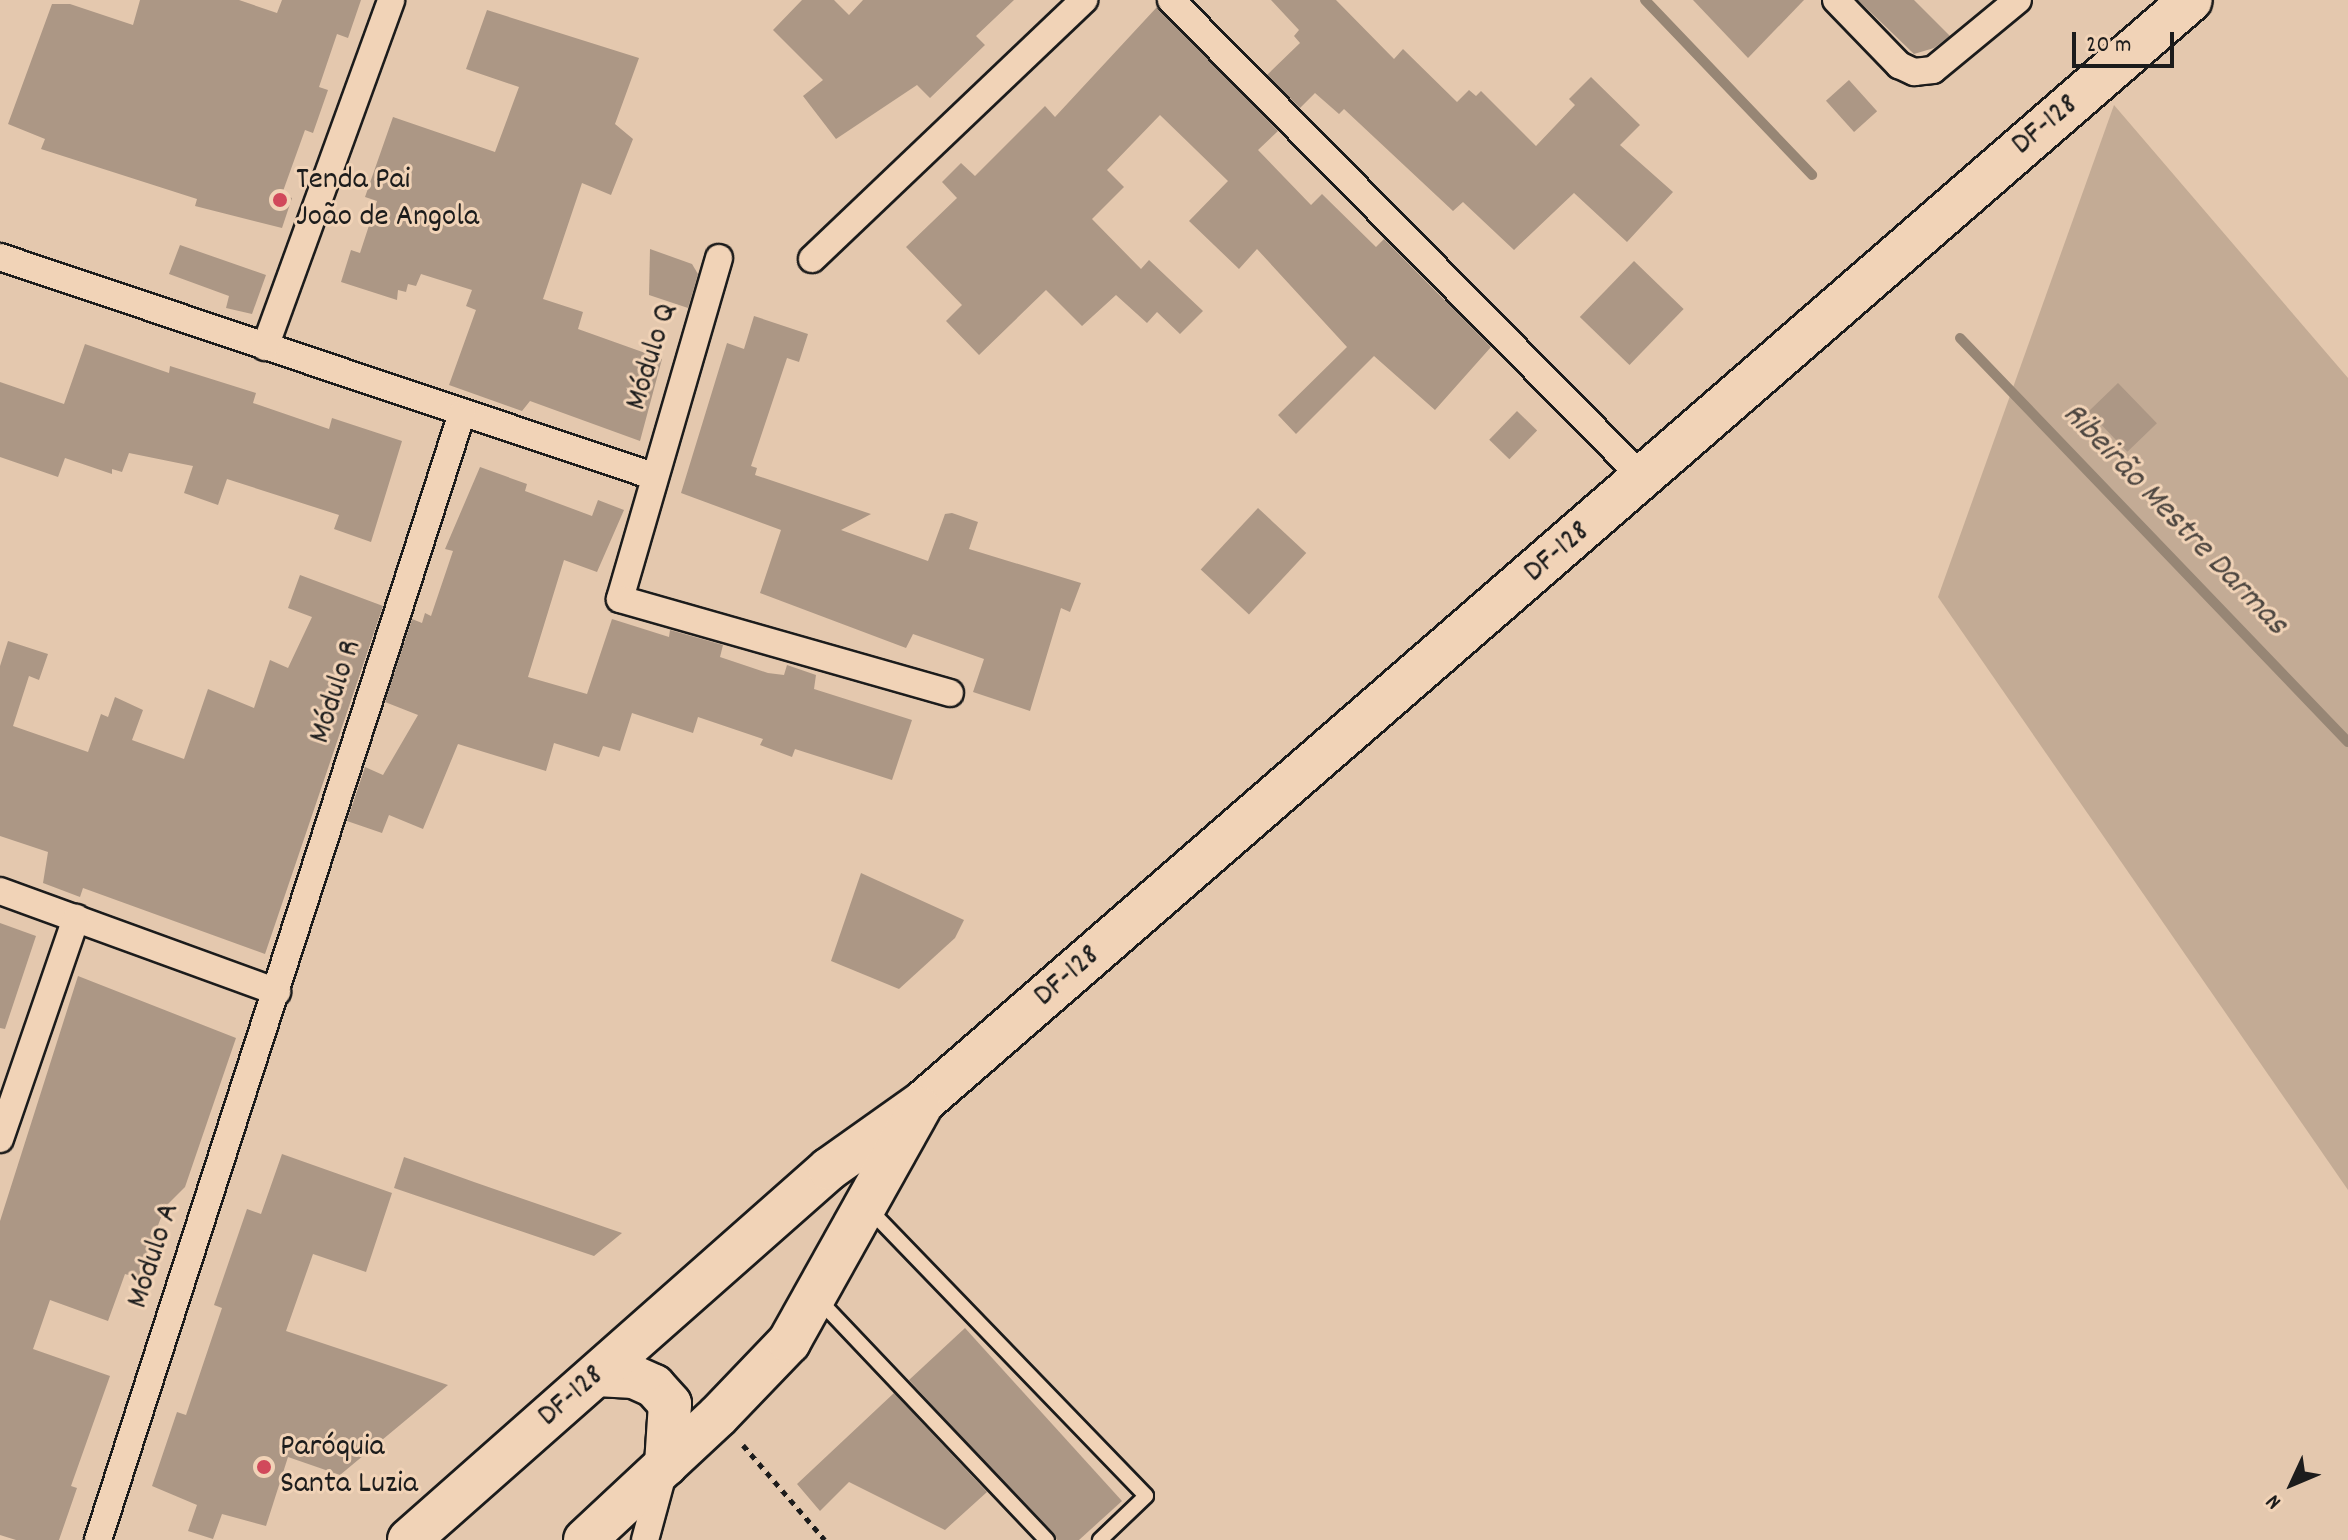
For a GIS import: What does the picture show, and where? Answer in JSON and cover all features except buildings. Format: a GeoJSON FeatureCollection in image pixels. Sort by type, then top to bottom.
{"type":"FeatureCollection","features":[{"type":"Feature","properties":{"kind":"main road","name":"DF-128"},"geometry":{"type":"LineString","coordinates":[[409,1540],[829,1169],[922,1103],[1644,479],[2191,0]]}},
{"type":"Feature","properties":{"kind":"main road","name":"DF-128"},"geometry":{"type":"LineString","coordinates":[[585,1540],[770,1366],[818,1299],[922,1103]]}},
{"type":"Feature","properties":{"kind":"main road"},"geometry":{"type":"LineString","coordinates":[[597,1375],[634,1377],[654,1386],[670,1404],[666,1465]]}},
{"type":"Feature","properties":{"kind":"street"},"geometry":{"type":"LineString","coordinates":[[265,347],[391,0]]}},
{"type":"Feature","properties":{"kind":"street"},"geometry":{"type":"LineString","coordinates":[[812,259],[1084,0]]}},
{"type":"Feature","properties":{"kind":"street"},"geometry":{"type":"LineString","coordinates":[[1171,0],[1644,479]]}},
{"type":"Feature","properties":{"kind":"street"},"geometry":{"type":"LineString","coordinates":[[1836,0],[1899,65],[1914,72],[1933,70],[2018,0]]}},
{"type":"Feature","properties":{"kind":"street"},"geometry":{"type":"LineString","coordinates":[[0,257],[653,476],[620,599],[950,693]]}},
{"type":"Feature","properties":{"kind":"street","name":"Módulo Q"},"geometry":{"type":"LineString","coordinates":[[653,476],[719,258]]}},
{"type":"Feature","properties":{"kind":"street","name":"Módulo R"},"geometry":{"type":"LineString","coordinates":[[277,992],[462,413]]}},
{"type":"Feature","properties":{"kind":"street"},"geometry":{"type":"LineString","coordinates":[[0,891],[277,992]]}},
{"type":"Feature","properties":{"kind":"street"},"geometry":{"type":"LineString","coordinates":[[0,1139],[76,918]]}},
{"type":"Feature","properties":{"kind":"street","name":"Módulo A"},"geometry":{"type":"LineString","coordinates":[[98,1540],[277,992]]}},
{"type":"Feature","properties":{"kind":"street"},"geometry":{"type":"LineString","coordinates":[[645,1540],[666,1465]]}},
{"type":"Feature","properties":{"kind":"lane"},"geometry":{"type":"LineString","coordinates":[[868,1208],[1146,1496],[1100,1540]]}},
{"type":"Feature","properties":{"kind":"lane"},"geometry":{"type":"LineString","coordinates":[[818,1299],[1047,1540]]}},
{"type":"Feature","properties":{"kind":"path"},"geometry":{"type":"LineString","coordinates":[[718,1416],[825,1540]]}},
{"type":"Feature","properties":{"kind":"shaded area"},"geometry":{"type":"Polygon","coordinates":[[[2114,105],[2348,378],[2348,1190],[1938,597],[2114,105]]]}},
{"type":"Feature","properties":{"kind":"waterway","name":"Ribeirão Mestre Darmas"},"geometry":{"type":"LineString","coordinates":[[1645,0],[1812,175]]}},
{"type":"Feature","properties":{"kind":"waterway","name":"Ribeirão Mestre Darmas"},"geometry":{"type":"LineString","coordinates":[[1960,338],[2348,742]]}},
{"type":"Feature","properties":{"kind":"place","name":"Tenda Pai João de Angola"},"geometry":{"type":"Point","coordinates":[280,200]}},
{"type":"Feature","properties":{"kind":"place","name":"Paróquia Santa Luzia"},"geometry":{"type":"Point","coordinates":[264,1467]}}]}
